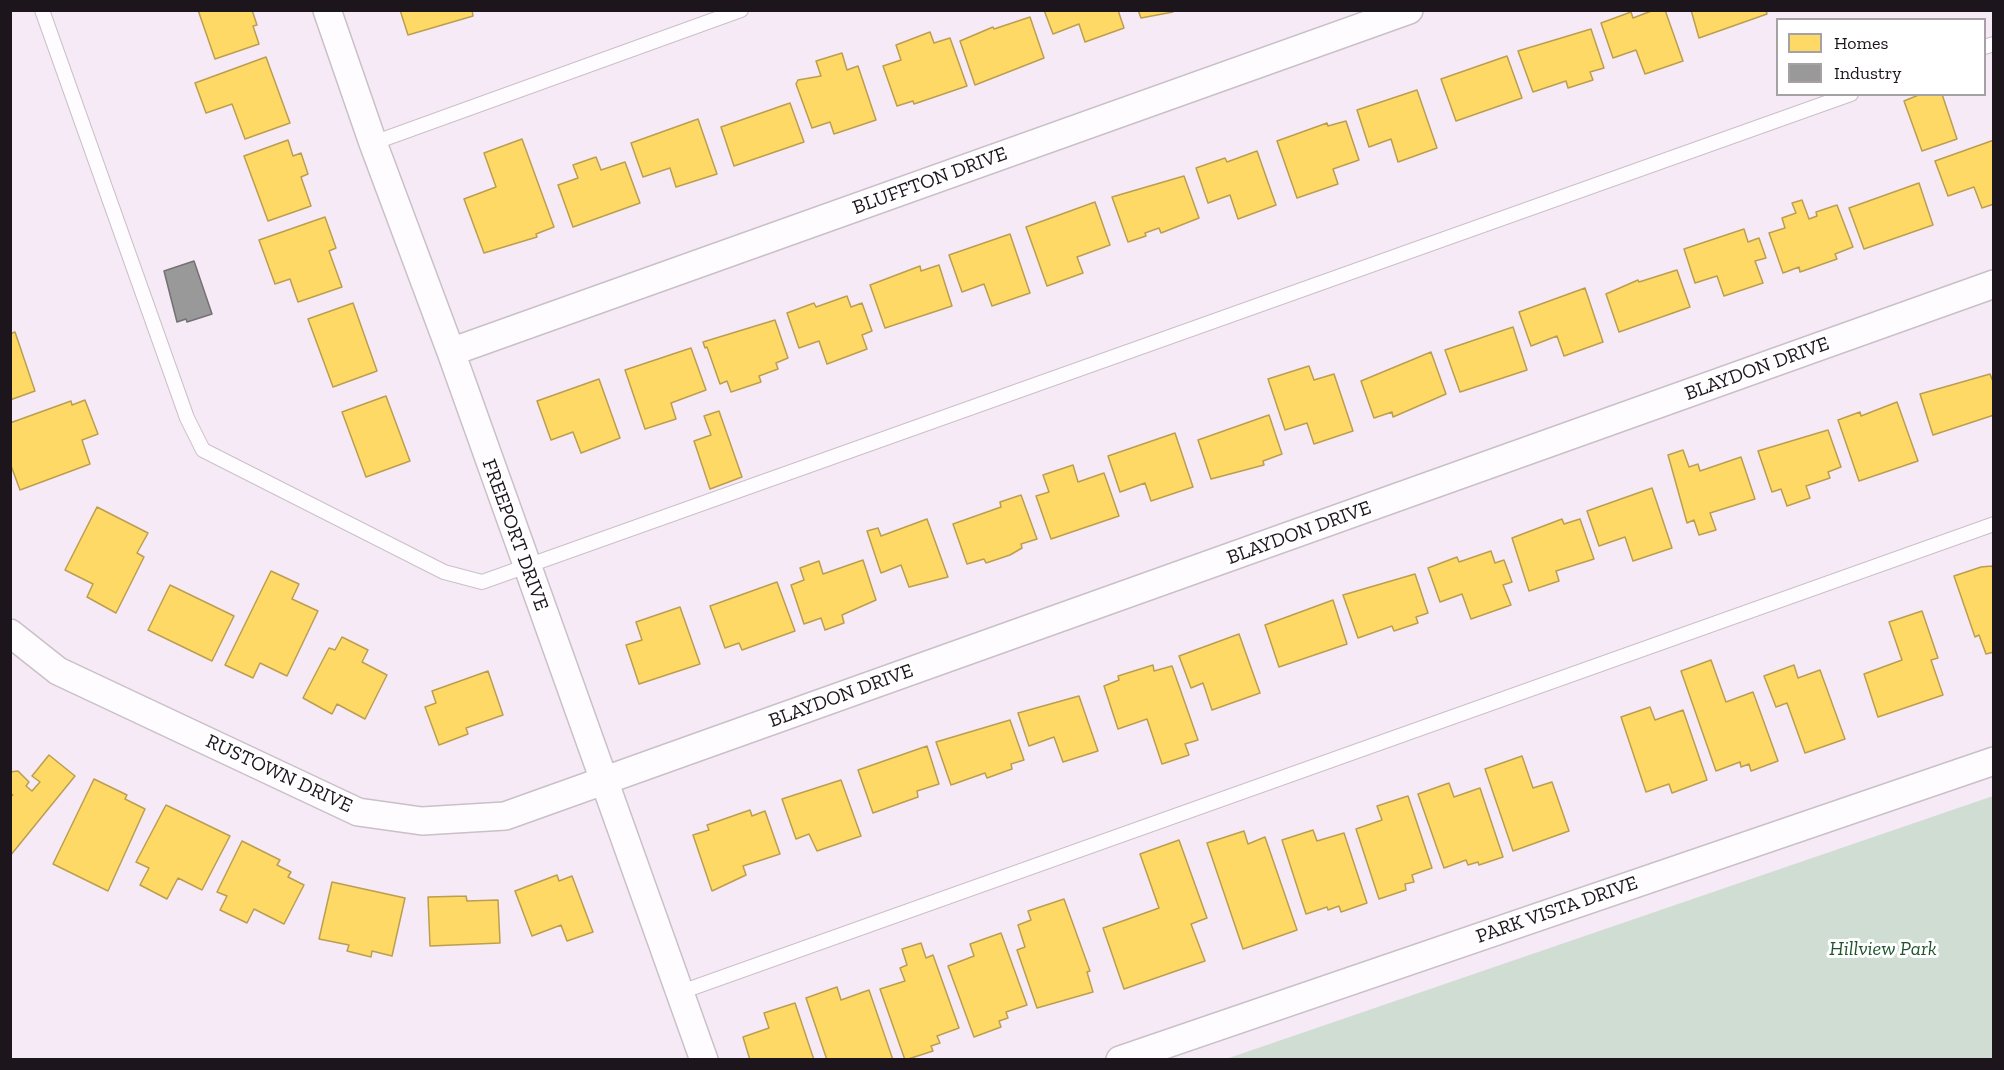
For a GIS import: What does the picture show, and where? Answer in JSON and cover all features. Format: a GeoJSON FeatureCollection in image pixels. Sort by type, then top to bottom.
{"type":"FeatureCollection","features":[{"type":"Feature","properties":{"kind":"street","name":"FREEPORT DRIVE"},"geometry":{"type":"LineString","coordinates":[[327,10],[704,1059]]}},
{"type":"Feature","properties":{"kind":"street","name":"BLUFFTON DRIVE"},"geometry":{"type":"LineString","coordinates":[[451,352],[1409,10]]}},
{"type":"Feature","properties":{"kind":"street","name":"BLAYDON DRIVE"},"geometry":{"type":"LineString","coordinates":[[604,781],[1994,284]]}},
{"type":"Feature","properties":{"kind":"street","name":"RUSTOWN DRIVE"},"geometry":{"type":"LineString","coordinates":[[10,633],[58,671],[358,812],[422,821],[505,816],[604,781]]}},
{"type":"Feature","properties":{"kind":"street","name":"PARK VISTA DRIVE"},"geometry":{"type":"LineString","coordinates":[[1120,1059],[1994,760]]}},
{"type":"Feature","properties":{"kind":"lane"},"geometry":{"type":"LineString","coordinates":[[42,10],[188,418],[203,450],[444,572],[483,582],[1845,96]]}},
{"type":"Feature","properties":{"kind":"lane"},"geometry":{"type":"LineString","coordinates":[[373,143],[741,10]]}},
{"type":"Feature","properties":{"kind":"lane"},"geometry":{"type":"LineString","coordinates":[[681,992],[1994,524]]}},
{"type":"Feature","properties":{"kind":"green space","name":"Hillview Park"},"geometry":{"type":"Polygon","coordinates":[[[1993,796],[1993,1059],[1226,1059],[1993,796]]]}},
{"type":"Feature","properties":{"kind":"building: Homes"},"geometry":{"type":"Polygon","coordinates":[[[198,10],[252,10],[257,25],[253,26],[259,44],[215,59],[198,10]]]}},
{"type":"Feature","properties":{"kind":"building: Homes"},"geometry":{"type":"Polygon","coordinates":[[[400,10],[472,10],[473,16],[408,35],[400,10]]]}},
{"type":"Feature","properties":{"kind":"building: Homes"},"geometry":{"type":"Polygon","coordinates":[[[1044,10],[1118,10],[1124,28],[1085,42],[1079,24],[1053,34],[1044,10]]]}},
{"type":"Feature","properties":{"kind":"building: Homes"},"geometry":{"type":"Polygon","coordinates":[[[1138,10],[1172,10],[1173,12],[1141,18],[1138,10]]]}},
{"type":"Feature","properties":{"kind":"building: Homes"},"geometry":{"type":"Polygon","coordinates":[[[1654,10],[1665,10],[1683,61],[1645,74],[1636,50],[1613,58],[1601,23],[1631,12],[1633,18],[1654,10]]]}},
{"type":"Feature","properties":{"kind":"building: Homes"},"geometry":{"type":"Polygon","coordinates":[[[1691,10],[1766,10],[1767,14],[1699,38],[1691,10]]]}},
{"type":"Feature","properties":{"kind":"building: Homes"},"geometry":{"type":"Polygon","coordinates":[[[1030,17],[1044,58],[975,85],[960,41],[993,27],[994,29],[1030,17]]]}},
{"type":"Feature","properties":{"kind":"building: Homes"},"geometry":{"type":"Polygon","coordinates":[[[1591,29],[1604,68],[1590,72],[1593,80],[1568,88],[1566,81],[1533,92],[1518,51],[1591,29]]]}},
{"type":"Feature","properties":{"kind":"building: Homes"},"geometry":{"type":"Polygon","coordinates":[[[930,32],[934,43],[950,38],[967,86],[914,104],[913,101],[897,106],[883,66],[901,60],[896,45],[930,32]]]}},
{"type":"Feature","properties":{"kind":"building: Homes"},"geometry":{"type":"Polygon","coordinates":[[[842,53],[847,70],[858,66],[876,120],[834,134],[830,122],[812,128],[796,84],[798,80],[821,76],[816,61],[842,53]]]}},
{"type":"Feature","properties":{"kind":"building: Homes"},"geometry":{"type":"Polygon","coordinates":[[[1507,56],[1522,98],[1456,121],[1441,79],[1507,56]]]}},
{"type":"Feature","properties":{"kind":"building: Homes"},"geometry":{"type":"Polygon","coordinates":[[[266,57],[290,123],[245,139],[232,104],[206,113],[195,83],[266,57]]]}},
{"type":"Feature","properties":{"kind":"building: Homes"},"geometry":{"type":"Polygon","coordinates":[[[1417,90],[1437,148],[1398,162],[1391,139],[1369,147],[1357,110],[1417,90]]]}},
{"type":"Feature","properties":{"kind":"building: Homes"},"geometry":{"type":"Polygon","coordinates":[[[1916,96],[1943,96],[1957,139],[1922,151],[1904,101],[1916,96]]]}},
{"type":"Feature","properties":{"kind":"building: Homes"},"geometry":{"type":"Polygon","coordinates":[[[790,103],[804,142],[734,166],[721,127],[790,103]]]}},
{"type":"Feature","properties":{"kind":"building: Homes"},"geometry":{"type":"Polygon","coordinates":[[[698,119],[717,174],[676,187],[670,168],[643,177],[631,143],[698,119]]]}},
{"type":"Feature","properties":{"kind":"building: Homes"},"geometry":{"type":"Polygon","coordinates":[[[1346,121],[1359,160],[1333,169],[1338,184],[1297,198],[1277,141],[1327,123],[1328,126],[1346,121]]]}},
{"type":"Feature","properties":{"kind":"building: Homes"},"geometry":{"type":"Polygon","coordinates":[[[522,139],[554,227],[536,234],[537,237],[484,253],[464,199],[496,187],[484,153],[522,139]]]}},
{"type":"Feature","properties":{"kind":"building: Homes"},"geometry":{"type":"Polygon","coordinates":[[[288,140],[293,156],[301,153],[308,174],[301,177],[311,206],[268,221],[244,156],[288,140]]]}},
{"type":"Feature","properties":{"kind":"building: Homes"},"geometry":{"type":"Polygon","coordinates":[[[1994,140],[1994,204],[1982,208],[1974,187],[1948,196],[1935,161],[1994,140]]]}},
{"type":"Feature","properties":{"kind":"building: Homes"},"geometry":{"type":"Polygon","coordinates":[[[1257,151],[1276,205],[1238,219],[1230,195],[1208,203],[1196,168],[1225,158],[1227,162],[1257,151]]]}},
{"type":"Feature","properties":{"kind":"building: Homes"},"geometry":{"type":"Polygon","coordinates":[[[596,157],[601,170],[625,162],[640,203],[573,227],[558,185],[578,178],[573,165],[596,157]]]}},
{"type":"Feature","properties":{"kind":"building: Homes"},"geometry":{"type":"Polygon","coordinates":[[[1184,176],[1199,218],[1161,233],[1159,228],[1145,233],[1146,236],[1128,242],[1112,197],[1184,176]]]}},
{"type":"Feature","properties":{"kind":"building: Homes"},"geometry":{"type":"Polygon","coordinates":[[[1919,183],[1933,225],[1864,249],[1849,208],[1919,183]]]}},
{"type":"Feature","properties":{"kind":"building: Homes"},"geometry":{"type":"Polygon","coordinates":[[[1802,200],[1809,219],[1817,216],[1816,212],[1837,205],[1853,247],[1835,254],[1837,259],[1800,272],[1799,267],[1783,273],[1769,233],[1785,228],[1782,218],[1796,213],[1792,203],[1802,200]]]}},
{"type":"Feature","properties":{"kind":"building: Homes"},"geometry":{"type":"Polygon","coordinates":[[[1095,202],[1110,245],[1077,257],[1083,273],[1047,286],[1026,227],[1095,202]]]}},
{"type":"Feature","properties":{"kind":"building: Homes"},"geometry":{"type":"Polygon","coordinates":[[[325,217],[336,248],[329,251],[342,287],[298,302],[290,279],[275,284],[259,240],[325,217]]]}},
{"type":"Feature","properties":{"kind":"building: Homes"},"geometry":{"type":"Polygon","coordinates":[[[1744,229],[1748,242],[1759,238],[1766,258],[1755,261],[1763,283],[1724,296],[1717,276],[1695,283],[1684,249],[1744,229]]]}},
{"type":"Feature","properties":{"kind":"building: Homes"},"geometry":{"type":"Polygon","coordinates":[[[1010,234],[1030,293],[992,306],[984,284],[962,292],[949,255],[1010,234]]]}},
{"type":"Feature","properties":{"kind":"building: Homes"},"geometry":{"type":"Polygon","coordinates":[[[939,265],[952,306],[885,328],[870,285],[920,266],[921,271],[939,265]]]}},
{"type":"Feature","properties":{"kind":"building: Homes"},"geometry":{"type":"Polygon","coordinates":[[[1677,270],[1690,307],[1619,332],[1606,294],[1638,280],[1639,282],[1677,270]]]}},
{"type":"Feature","properties":{"kind":"building: Homes"},"geometry":{"type":"Polygon","coordinates":[[[1585,288],[1603,342],[1564,356],[1557,336],[1531,346],[1519,312],[1585,288]]]}},
{"type":"Feature","properties":{"kind":"building: Homes"},"geometry":{"type":"Polygon","coordinates":[[[847,296],[851,307],[862,303],[872,331],[862,335],[867,349],[827,364],[819,341],[799,348],[787,313],[814,303],[816,307],[847,296]]]}},
{"type":"Feature","properties":{"kind":"building: Homes"},"geometry":{"type":"Polygon","coordinates":[[[353,303],[377,371],[333,387],[308,319],[353,303]]]}},
{"type":"Feature","properties":{"kind":"building: Homes"},"geometry":{"type":"Polygon","coordinates":[[[775,320],[788,358],[776,363],[778,369],[759,376],[761,382],[731,392],[727,381],[720,384],[707,347],[705,348],[703,342],[775,320]]]}},
{"type":"Feature","properties":{"kind":"building: Homes"},"geometry":{"type":"Polygon","coordinates":[[[1513,327],[1527,370],[1460,392],[1445,350],[1513,327]]]}},
{"type":"Feature","properties":{"kind":"building: Homes"},"geometry":{"type":"Polygon","coordinates":[[[15,332],[35,391],[10,400],[10,334],[15,332]]]}},
{"type":"Feature","properties":{"kind":"building: Homes"},"geometry":{"type":"Polygon","coordinates":[[[691,348],[706,390],[671,403],[676,419],[645,429],[625,370],[691,348]]]}},
{"type":"Feature","properties":{"kind":"building: Homes"},"geometry":{"type":"Polygon","coordinates":[[[1431,352],[1446,394],[1393,417],[1392,412],[1374,418],[1361,381],[1431,352]]]}},
{"type":"Feature","properties":{"kind":"building: Homes"},"geometry":{"type":"Polygon","coordinates":[[[1309,366],[1314,380],[1334,374],[1353,431],[1314,444],[1307,423],[1285,430],[1268,379],[1309,366]]]}},
{"type":"Feature","properties":{"kind":"building: Homes"},"geometry":{"type":"Polygon","coordinates":[[[1990,374],[1994,384],[1994,415],[1933,435],[1920,394],[1990,374]]]}},
{"type":"Feature","properties":{"kind":"building: Homes"},"geometry":{"type":"Polygon","coordinates":[[[599,379],[620,438],[581,453],[573,432],[551,440],[537,401],[599,379]]]}},
{"type":"Feature","properties":{"kind":"building: Homes"},"geometry":{"type":"Polygon","coordinates":[[[386,396],[410,461],[366,477],[342,412],[386,396]]]}},
{"type":"Feature","properties":{"kind":"building: Homes"},"geometry":{"type":"Polygon","coordinates":[[[85,400],[98,434],[82,440],[90,464],[20,490],[10,463],[10,423],[71,401],[72,405],[85,400]]]}},
{"type":"Feature","properties":{"kind":"building: Homes"},"geometry":{"type":"Polygon","coordinates":[[[1897,402],[1918,461],[1859,481],[1838,420],[1860,412],[1861,416],[1897,402]]]}},
{"type":"Feature","properties":{"kind":"building: Homes"},"geometry":{"type":"Polygon","coordinates":[[[719,411],[742,477],[710,489],[694,441],[711,435],[704,416],[719,411]]]}},
{"type":"Feature","properties":{"kind":"building: Homes"},"geometry":{"type":"Polygon","coordinates":[[[1269,415],[1282,454],[1263,461],[1264,465],[1211,479],[1198,440],[1269,415]]]}},
{"type":"Feature","properties":{"kind":"building: Homes"},"geometry":{"type":"Polygon","coordinates":[[[1828,430],[1841,467],[1828,472],[1830,478],[1806,486],[1810,498],[1787,506],[1781,489],[1772,492],[1758,451],[1828,430]]]}},
{"type":"Feature","properties":{"kind":"building: Homes"},"geometry":{"type":"Polygon","coordinates":[[[1175,433],[1193,487],[1151,501],[1145,483],[1120,492],[1108,456],[1175,433]]]}},
{"type":"Feature","properties":{"kind":"building: Homes"},"geometry":{"type":"Polygon","coordinates":[[[1683,450],[1689,467],[1698,464],[1700,471],[1741,457],[1755,499],[1710,513],[1716,530],[1699,535],[1694,520],[1687,523],[1668,455],[1683,450]]]}},
{"type":"Feature","properties":{"kind":"building: Homes"},"geometry":{"type":"Polygon","coordinates":[[[1073,465],[1078,482],[1104,473],[1119,516],[1051,539],[1036,496],[1049,492],[1043,475],[1073,465]]]}},
{"type":"Feature","properties":{"kind":"building: Homes"},"geometry":{"type":"Polygon","coordinates":[[[1652,488],[1672,548],[1633,561],[1625,537],[1599,546],[1587,511],[1652,488]]]}},
{"type":"Feature","properties":{"kind":"building: Homes"},"geometry":{"type":"Polygon","coordinates":[[[1021,495],[1037,539],[1021,544],[1022,548],[1010,555],[986,563],[984,559],[967,564],[953,524],[1001,507],[1000,502],[1021,495]]]}},
{"type":"Feature","properties":{"kind":"building: Homes"},"geometry":{"type":"Polygon","coordinates":[[[97,507],[148,533],[137,553],[144,557],[116,613],[87,597],[93,584],[65,570],[97,507]]]}},
{"type":"Feature","properties":{"kind":"building: Homes"},"geometry":{"type":"Polygon","coordinates":[[[927,519],[948,577],[909,587],[901,565],[881,573],[867,531],[878,528],[881,536],[927,519]]]}},
{"type":"Feature","properties":{"kind":"building: Homes"},"geometry":{"type":"Polygon","coordinates":[[[1562,519],[1564,524],[1580,519],[1594,559],[1556,571],[1559,581],[1529,591],[1512,538],[1562,519]]]}},
{"type":"Feature","properties":{"kind":"building: Homes"},"geometry":{"type":"Polygon","coordinates":[[[1491,551],[1495,563],[1504,560],[1512,582],[1503,585],[1511,605],[1471,619],[1462,594],[1440,602],[1428,568],[1457,557],[1459,562],[1491,551]]]}},
{"type":"Feature","properties":{"kind":"building: Homes"},"geometry":{"type":"Polygon","coordinates":[[[863,560],[876,600],[842,615],[844,623],[825,630],[821,618],[804,624],[791,585],[804,580],[800,568],[819,561],[823,574],[863,560]]]}},
{"type":"Feature","properties":{"kind":"building: Homes"},"geometry":{"type":"Polygon","coordinates":[[[1992,566],[1994,571],[1994,652],[1986,654],[1979,635],[1975,637],[1954,576],[1981,567],[1992,566]]]}},
{"type":"Feature","properties":{"kind":"building: Homes"},"geometry":{"type":"Polygon","coordinates":[[[271,571],[299,584],[292,599],[318,611],[287,676],[260,663],[253,678],[225,665],[271,571]]]}},
{"type":"Feature","properties":{"kind":"building: Homes"},"geometry":{"type":"Polygon","coordinates":[[[1415,574],[1428,613],[1416,617],[1418,623],[1394,631],[1392,626],[1358,638],[1343,595],[1415,574]]]}},
{"type":"Feature","properties":{"kind":"building: Homes"},"geometry":{"type":"Polygon","coordinates":[[[777,582],[795,631],[742,650],[739,643],[725,648],[710,606],[777,582]]]}},
{"type":"Feature","properties":{"kind":"building: Homes"},"geometry":{"type":"Polygon","coordinates":[[[170,585],[234,616],[212,661],[148,630],[170,585]]]}},
{"type":"Feature","properties":{"kind":"building: Homes"},"geometry":{"type":"Polygon","coordinates":[[[1333,600],[1347,644],[1279,667],[1265,625],[1333,600]]]}},
{"type":"Feature","properties":{"kind":"building: Homes"},"geometry":{"type":"Polygon","coordinates":[[[680,607],[700,664],[639,684],[626,645],[642,640],[636,622],[680,607]]]}},
{"type":"Feature","properties":{"kind":"building: Homes"},"geometry":{"type":"Polygon","coordinates":[[[1922,611],[1938,658],[1931,660],[1943,695],[1878,717],[1864,674],[1902,660],[1889,622],[1922,611]]]}},
{"type":"Feature","properties":{"kind":"building: Homes"},"geometry":{"type":"Polygon","coordinates":[[[1239,634],[1260,693],[1212,710],[1203,683],[1191,688],[1179,656],[1239,634]]]}},
{"type":"Feature","properties":{"kind":"building: Homes"},"geometry":{"type":"Polygon","coordinates":[[[342,637],[368,650],[362,662],[387,675],[365,719],[337,704],[332,714],[303,698],[329,648],[335,650],[342,637]]]}},
{"type":"Feature","properties":{"kind":"building: Homes"},"geometry":{"type":"Polygon","coordinates":[[[1711,660],[1726,702],[1753,692],[1778,761],[1751,771],[1749,764],[1741,767],[1740,762],[1716,771],[1681,671],[1711,660]]]}},
{"type":"Feature","properties":{"kind":"building: Homes"},"geometry":{"type":"Polygon","coordinates":[[[1153,665],[1154,671],[1172,666],[1198,740],[1185,744],[1189,755],[1162,764],[1147,719],[1118,729],[1104,686],[1119,680],[1118,676],[1153,665]]]}},
{"type":"Feature","properties":{"kind":"building: Homes"},"geometry":{"type":"Polygon","coordinates":[[[1794,665],[1798,678],[1820,670],[1845,739],[1805,753],[1787,703],[1776,707],[1764,676],[1794,665]]]}},
{"type":"Feature","properties":{"kind":"building: Homes"},"geometry":{"type":"Polygon","coordinates":[[[488,671],[503,715],[466,728],[468,734],[439,745],[425,707],[436,703],[432,691],[488,671]]]}},
{"type":"Feature","properties":{"kind":"building: Homes"},"geometry":{"type":"Polygon","coordinates":[[[1079,696],[1098,751],[1063,762],[1054,737],[1029,746],[1018,713],[1079,696]]]}},
{"type":"Feature","properties":{"kind":"building: Homes"},"geometry":{"type":"Polygon","coordinates":[[[1650,707],[1655,720],[1683,710],[1707,780],[1672,793],[1669,784],[1646,792],[1621,717],[1650,707]]]}},
{"type":"Feature","properties":{"kind":"building: Homes"},"geometry":{"type":"Polygon","coordinates":[[[1010,720],[1024,760],[1011,764],[1012,769],[987,778],[985,773],[951,785],[936,742],[1010,720]]]}},
{"type":"Feature","properties":{"kind":"building: Homes"},"geometry":{"type":"Polygon","coordinates":[[[927,746],[939,784],[917,791],[918,797],[873,813],[858,770],[927,746]]]}},
{"type":"Feature","properties":{"kind":"building: Homes"},"geometry":{"type":"Polygon","coordinates":[[[49,755],[75,776],[10,856],[10,797],[13,795],[10,793],[10,772],[18,771],[29,782],[26,786],[32,791],[40,782],[32,776],[49,755]]]}},
{"type":"Feature","properties":{"kind":"building: Homes"},"geometry":{"type":"Polygon","coordinates":[[[1522,756],[1533,788],[1552,782],[1569,831],[1513,851],[1485,769],[1522,756]]]}},
{"type":"Feature","properties":{"kind":"building: Homes"},"geometry":{"type":"Polygon","coordinates":[[[94,779],[127,795],[125,799],[145,809],[108,891],[53,864],[94,779]]]}},
{"type":"Feature","properties":{"kind":"building: Homes"},"geometry":{"type":"Polygon","coordinates":[[[841,780],[861,836],[817,851],[809,834],[796,839],[782,799],[841,780]]]}},
{"type":"Feature","properties":{"kind":"building: Homes"},"geometry":{"type":"Polygon","coordinates":[[[1449,783],[1454,797],[1480,788],[1503,857],[1479,865],[1478,862],[1468,865],[1466,860],[1444,868],[1418,794],[1449,783]]]}},
{"type":"Feature","properties":{"kind":"building: Homes"},"geometry":{"type":"Polygon","coordinates":[[[1408,796],[1432,868],[1412,875],[1414,882],[1405,884],[1406,890],[1379,899],[1356,829],[1382,820],[1377,806],[1408,796]]]}},
{"type":"Feature","properties":{"kind":"building: Homes"},"geometry":{"type":"Polygon","coordinates":[[[166,805],[230,836],[202,890],[178,878],[167,899],[140,885],[149,868],[136,862],[166,805]]]}},
{"type":"Feature","properties":{"kind":"building: Homes"},"geometry":{"type":"Polygon","coordinates":[[[750,810],[752,816],[765,811],[780,854],[743,866],[746,875],[712,891],[693,835],[709,830],[707,825],[750,810]]]}},
{"type":"Feature","properties":{"kind":"building: Homes"},"geometry":{"type":"Polygon","coordinates":[[[1313,830],[1317,841],[1344,833],[1367,903],[1341,912],[1339,906],[1328,910],[1327,907],[1306,914],[1282,840],[1313,830]]]}},
{"type":"Feature","properties":{"kind":"building: Homes"},"geometry":{"type":"Polygon","coordinates":[[[1244,831],[1248,844],[1265,837],[1297,930],[1243,949],[1207,843],[1244,831]]]}},
{"type":"Feature","properties":{"kind":"building: Homes"},"geometry":{"type":"Polygon","coordinates":[[[1179,840],[1207,918],[1191,924],[1205,961],[1124,989],[1103,928],[1159,908],[1140,854],[1179,840]]]}},
{"type":"Feature","properties":{"kind":"building: Homes"},"geometry":{"type":"Polygon","coordinates":[[[242,841],[280,860],[277,865],[291,872],[288,877],[304,885],[284,924],[254,909],[247,923],[220,910],[227,896],[217,892],[242,841]]]}},
{"type":"Feature","properties":{"kind":"building: Homes"},"geometry":{"type":"Polygon","coordinates":[[[557,875],[559,881],[572,876],[593,932],[567,941],[561,925],[532,936],[515,891],[557,875]]]}},
{"type":"Feature","properties":{"kind":"building: Homes"},"geometry":{"type":"Polygon","coordinates":[[[332,882],[405,898],[392,956],[372,951],[371,957],[347,951],[349,945],[319,939],[332,882]]]}},
{"type":"Feature","properties":{"kind":"building: Homes"},"geometry":{"type":"Polygon","coordinates":[[[466,896],[467,901],[498,900],[500,943],[430,946],[428,897],[466,896]]]}},
{"type":"Feature","properties":{"kind":"building: Homes"},"geometry":{"type":"Polygon","coordinates":[[[1064,899],[1090,971],[1087,972],[1093,992],[1037,1008],[1017,950],[1025,947],[1018,925],[1031,920],[1028,911],[1064,899]]]}},
{"type":"Feature","properties":{"kind":"building: Homes"},"geometry":{"type":"Polygon","coordinates":[[[1001,933],[1027,1005],[1006,1012],[1008,1018],[999,1021],[1001,1027],[974,1037],[948,966],[974,956],[970,944],[1001,933]]]}},
{"type":"Feature","properties":{"kind":"building: Homes"},"geometry":{"type":"Polygon","coordinates":[[[921,943],[926,958],[933,955],[959,1028],[937,1036],[940,1043],[931,1046],[933,1051],[905,1060],[880,989],[905,981],[900,968],[907,965],[902,949],[921,943]]]}},
{"type":"Feature","properties":{"kind":"building: Homes"},"geometry":{"type":"Polygon","coordinates":[[[837,987],[841,1000],[869,990],[893,1060],[827,1060],[806,998],[837,987]]]}},
{"type":"Feature","properties":{"kind":"building: Homes"},"geometry":{"type":"Polygon","coordinates":[[[795,1003],[814,1060],[750,1060],[743,1037],[769,1028],[764,1013],[795,1003]]]}},
{"type":"Feature","properties":{"kind":"building: Industry"},"geometry":{"type":"Polygon","coordinates":[[[194,261],[212,314],[187,322],[186,319],[177,322],[164,271],[194,261]]]}}]}
